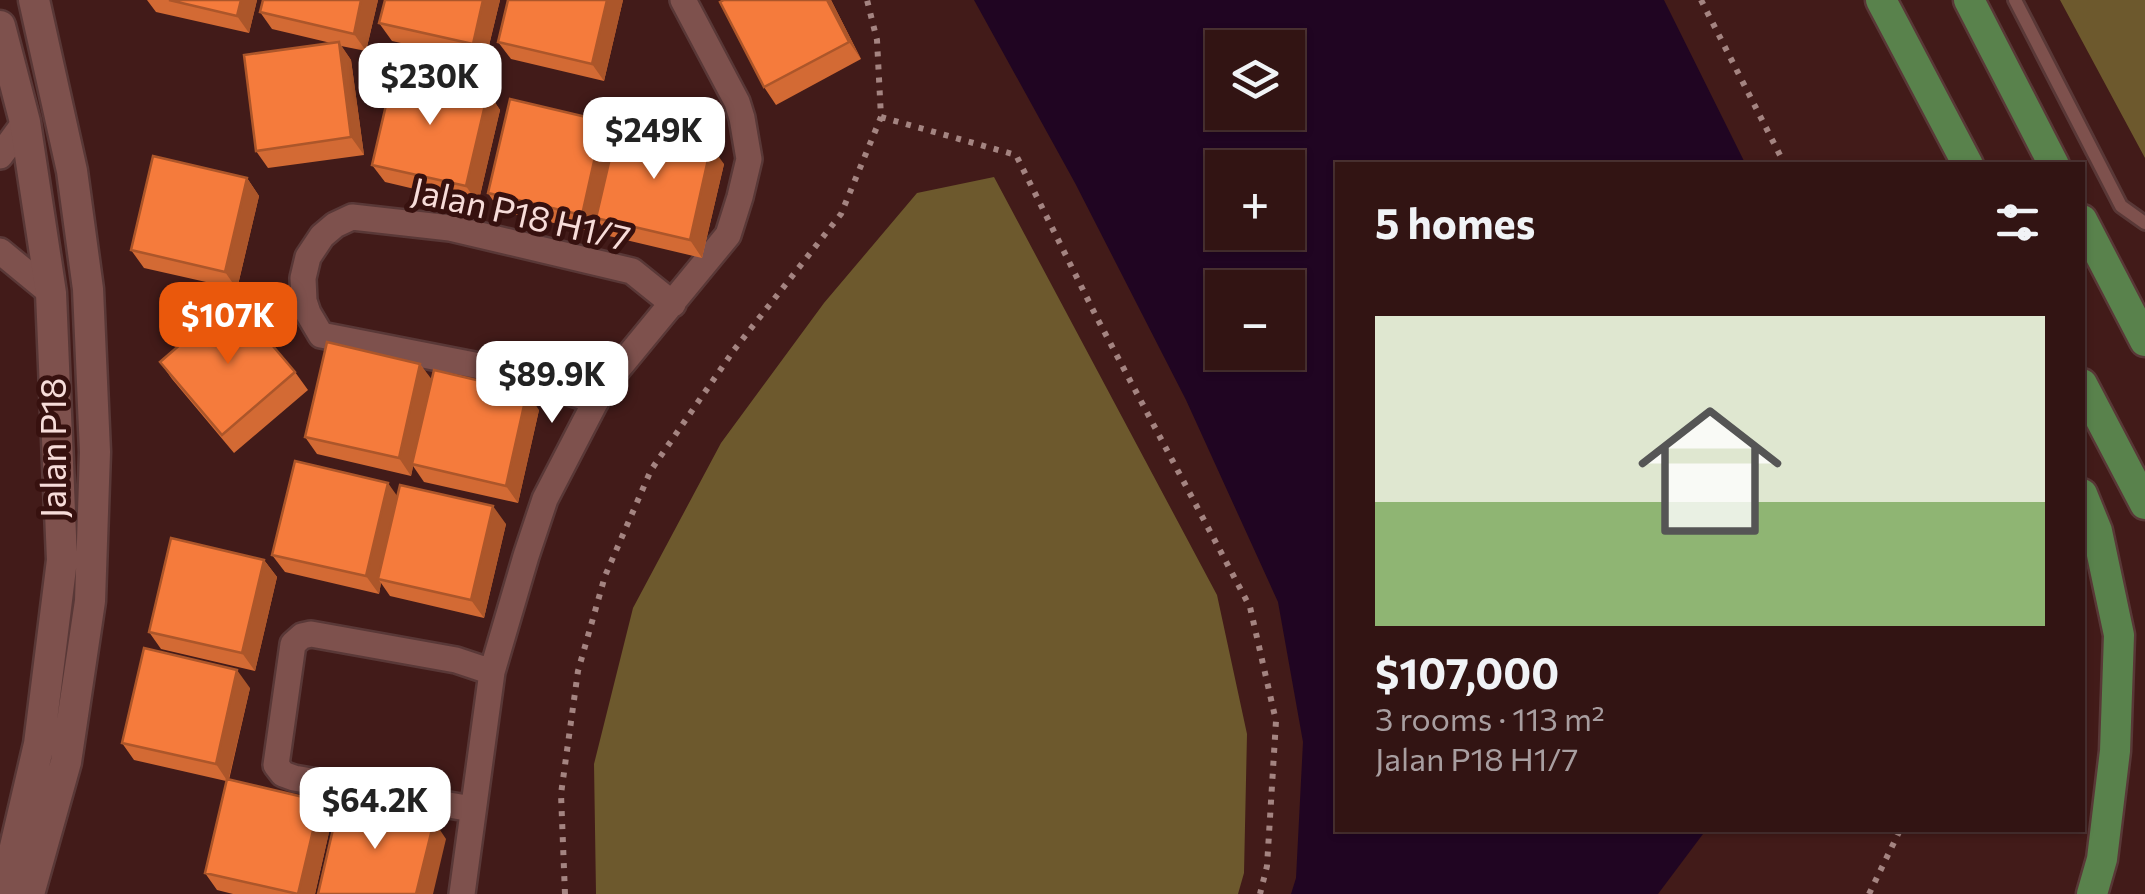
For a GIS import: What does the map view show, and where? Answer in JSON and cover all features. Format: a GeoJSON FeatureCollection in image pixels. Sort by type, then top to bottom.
{"type":"FeatureCollection","features":[{"type":"Feature","properties":{"kind":"main road"},"geometry":{"type":"LineString","coordinates":[[1881,0],[1966,162]]}},
{"type":"Feature","properties":{"kind":"main road"},"geometry":{"type":"LineString","coordinates":[[1968,0],[2052,162]]}},
{"type":"Feature","properties":{"kind":"main road"},"geometry":{"type":"LineString","coordinates":[[1898,31],[1950,162]]}},
{"type":"Feature","properties":{"kind":"main road"},"geometry":{"type":"LineString","coordinates":[[2085,226],[2145,341]]}},
{"type":"Feature","properties":{"kind":"main road"},"geometry":{"type":"LineString","coordinates":[[2085,390],[2145,504]]}},
{"type":"Feature","properties":{"kind":"main road"},"geometry":{"type":"LineString","coordinates":[[2085,501],[2097,531],[2120,635],[2115,751],[2102,859],[2092,894]]}},
{"type":"Feature","properties":{"kind":"street","name":"Jalan P18"},"geometry":{"type":"LineString","coordinates":[[29,894],[66,762],[90,600],[95,452],[88,289],[75,190],[34,0]]}},
{"type":"Feature","properties":{"kind":"street"},"geometry":{"type":"LineString","coordinates":[[462,894],[492,672],[545,499],[604,387],[728,235],[740,197],[749,159],[742,118],[683,0]]}},
{"type":"Feature","properties":{"kind":"street","name":"Jalan P18"},"geometry":{"type":"LineString","coordinates":[[0,26],[26,122],[51,293],[62,560],[38,744],[4,894]]}},
{"type":"Feature","properties":{"kind":"street"},"geometry":{"type":"LineString","coordinates":[[0,156],[26,122]]}},
{"type":"Feature","properties":{"kind":"street","name":"Jalan P18 H1/7"},"geometry":{"type":"LineString","coordinates":[[596,401],[505,371],[322,335],[304,301],[303,278],[308,257],[322,236],[352,217],[450,228],[632,272],[673,304]]}},
{"type":"Feature","properties":{"kind":"street"},"geometry":{"type":"LineString","coordinates":[[0,251],[51,293]]}},
{"type":"Feature","properties":{"kind":"street"},"geometry":{"type":"LineString","coordinates":[[472,808],[283,774],[276,765],[292,644],[312,634],[456,660],[492,672]]}},
{"type":"Feature","properties":{"kind":"lane"},"geometry":{"type":"LineString","coordinates":[[2016,0],[2121,206],[2145,223]]}},
{"type":"Feature","properties":{"kind":"path"},"geometry":{"type":"LineString","coordinates":[[565,894],[561,794],[578,671],[605,576],[651,470],[734,350],[841,214],[881,117],[877,40],[867,0]]}},
{"type":"Feature","properties":{"kind":"path"},"geometry":{"type":"LineString","coordinates":[[1701,0],[1783,162]]}},
{"type":"Feature","properties":{"kind":"path"},"geometry":{"type":"LineString","coordinates":[[881,117],[1016,155],[1250,607],[1276,720],[1267,866],[1260,894]]}},
{"type":"Feature","properties":{"kind":"path"},"geometry":{"type":"LineString","coordinates":[[1869,894],[1899,832]]}},
{"type":"Feature","properties":{"kind":"shaded area"},"geometry":{"type":"Polygon","coordinates":[[[974,0],[1664,0],[1745,162],[1335,162],[1335,832],[1704,832],[1658,894],[1291,894],[1296,878],[1303,742],[1278,602],[1186,400],[1075,183],[974,0]]]}},
{"type":"Feature","properties":{"kind":"shaded area"},"geometry":{"type":"Polygon","coordinates":[[[2060,0],[2145,0],[2145,158],[2060,0]]]}},
{"type":"Feature","properties":{"kind":"shaded area"},"geometry":{"type":"Polygon","coordinates":[[[994,177],[1217,595],[1247,734],[1244,873],[1238,894],[596,894],[594,764],[633,608],[721,443],[824,303],[917,193],[994,177]]]}},
{"type":"Feature","properties":{"kind":"building"},"geometry":{"type":"Polygon","coordinates":[[[169,0],[241,0],[237,16],[169,0]]]}},
{"type":"Feature","properties":{"kind":"building"},"geometry":{"type":"Polygon","coordinates":[[[263,0],[361,0],[354,34],[260,12],[263,0]]]}},
{"type":"Feature","properties":{"kind":"building"},"geometry":{"type":"Polygon","coordinates":[[[385,0],[483,0],[473,44],[379,23],[385,0]]]}},
{"type":"Feature","properties":{"kind":"building"},"geometry":{"type":"Polygon","coordinates":[[[508,0],[607,0],[592,64],[498,42],[508,0]]]}},
{"type":"Feature","properties":{"kind":"building"},"geometry":{"type":"Polygon","coordinates":[[[827,0],[849,42],[764,87],[720,2],[827,0]]]}},
{"type":"Feature","properties":{"kind":"building"},"geometry":{"type":"Polygon","coordinates":[[[339,42],[351,137],[256,151],[244,55],[339,42]]]}},
{"type":"Feature","properties":{"kind":"building"},"geometry":{"type":"Polygon","coordinates":[[[394,71],[488,92],[466,186],[372,165],[394,71]]]}},
{"type":"Feature","properties":{"kind":"building"},"geometry":{"type":"Polygon","coordinates":[[[510,99],[603,121],[582,215],[488,193],[510,99]]]}},
{"type":"Feature","properties":{"kind":"building"},"geometry":{"type":"Polygon","coordinates":[[[618,124],[711,146],[690,240],[596,218],[618,124]]]}},
{"type":"Feature","properties":{"kind":"building"},"geometry":{"type":"Polygon","coordinates":[[[153,156],[247,178],[225,272],[131,250],[153,156]]]}},
{"type":"Feature","properties":{"kind":"building"},"geometry":{"type":"Polygon","coordinates":[[[233,299],[295,372],[222,435],[160,362],[233,299]]]}},
{"type":"Feature","properties":{"kind":"building"},"geometry":{"type":"Polygon","coordinates":[[[327,342],[420,364],[399,458],[305,437],[327,342]]]}},
{"type":"Feature","properties":{"kind":"building"},"geometry":{"type":"Polygon","coordinates":[[[434,370],[527,392],[506,486],[412,464],[434,370]]]}},
{"type":"Feature","properties":{"kind":"building"},"geometry":{"type":"Polygon","coordinates":[[[295,461],[388,483],[366,576],[272,555],[295,461]]]}},
{"type":"Feature","properties":{"kind":"building"},"geometry":{"type":"Polygon","coordinates":[[[400,485],[493,506],[471,600],[378,579],[400,485]]]}},
{"type":"Feature","properties":{"kind":"building"},"geometry":{"type":"Polygon","coordinates":[[[171,538],[264,560],[242,653],[149,632],[171,538]]]}},
{"type":"Feature","properties":{"kind":"building"},"geometry":{"type":"Polygon","coordinates":[[[144,648],[237,670],[216,764],[122,743],[144,648]]]}},
{"type":"Feature","properties":{"kind":"building"},"geometry":{"type":"Polygon","coordinates":[[[227,779],[320,801],[298,894],[205,873],[227,779]]]}},
{"type":"Feature","properties":{"kind":"building"},"geometry":{"type":"Polygon","coordinates":[[[340,799],[434,821],[416,894],[318,894],[340,799]]]}}]}
